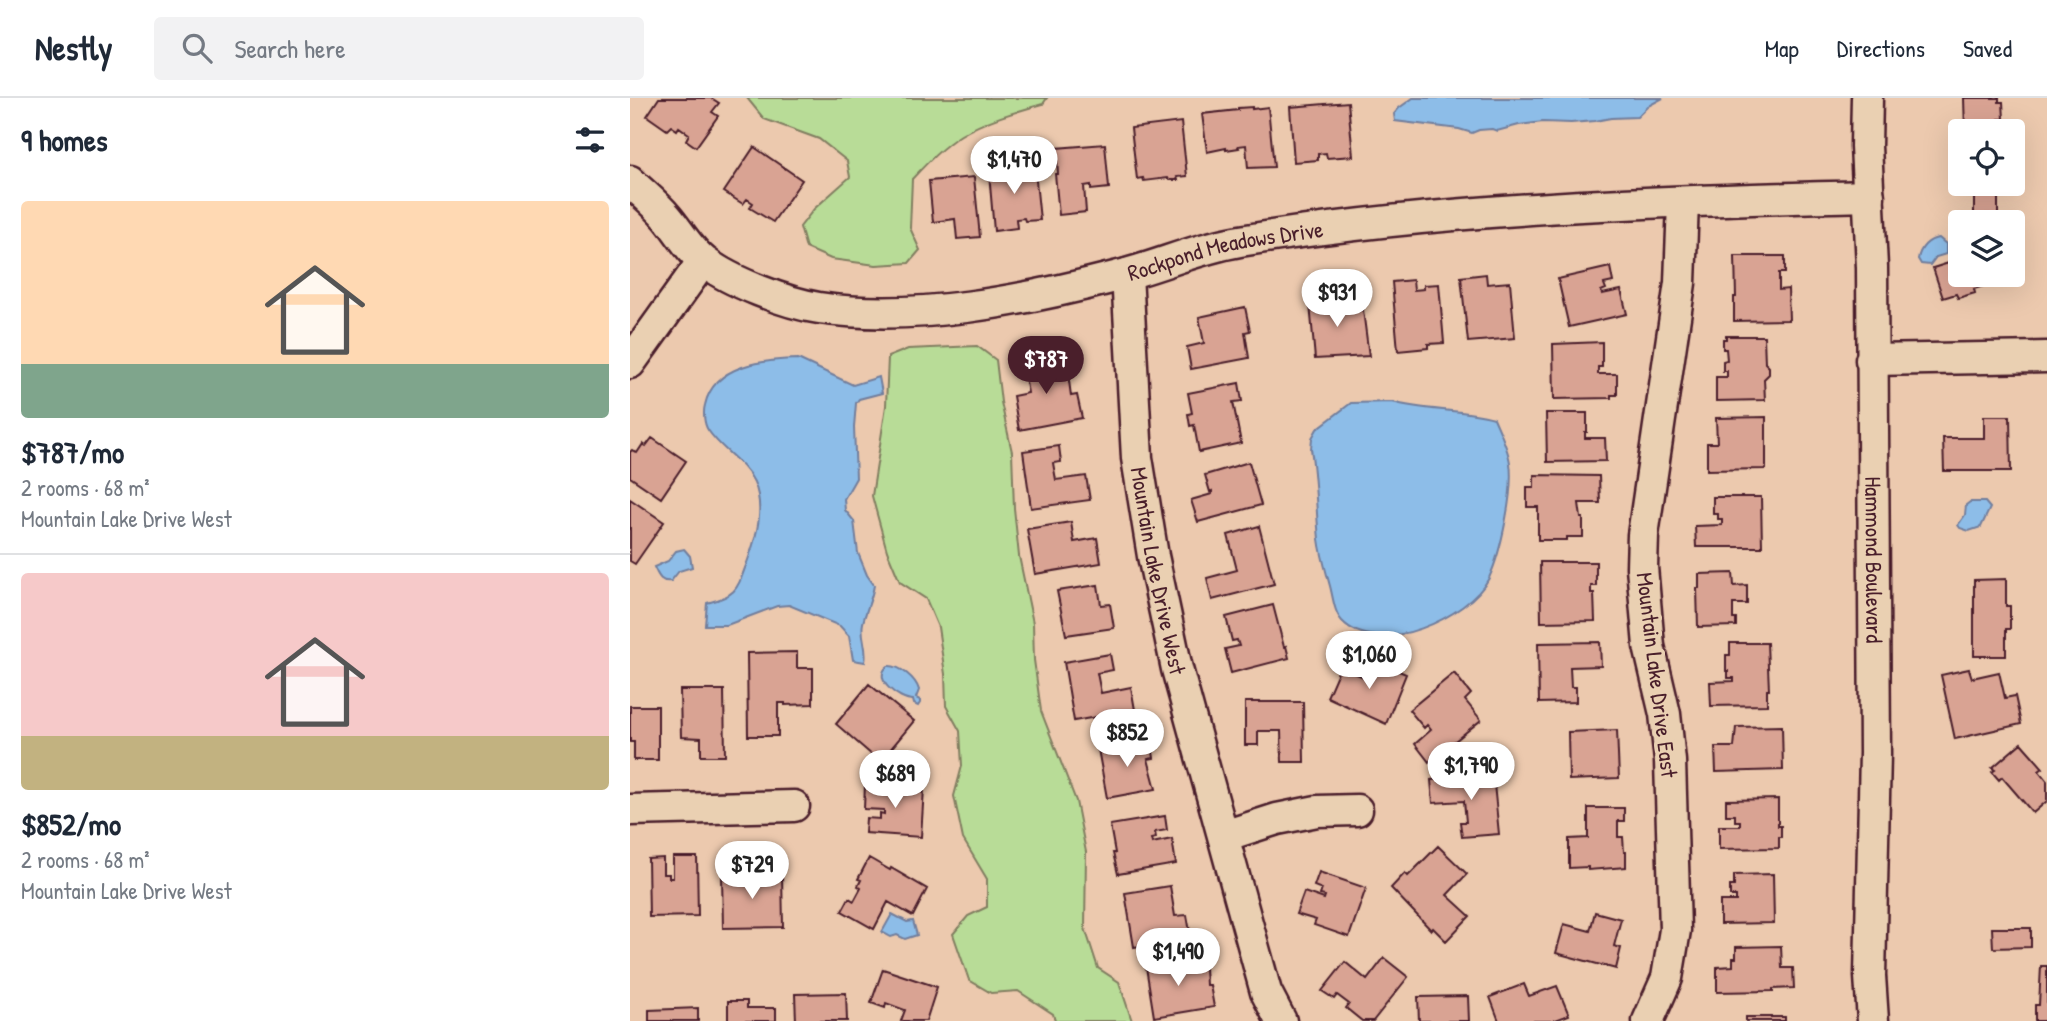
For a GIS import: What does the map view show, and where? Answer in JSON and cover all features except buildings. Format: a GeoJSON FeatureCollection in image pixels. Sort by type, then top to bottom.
{"type":"FeatureCollection","features":[{"type":"Feature","properties":{"kind":"street","name":"Hammond Boulevard"},"geometry":{"type":"LineString","coordinates":[[1867,98],[1866,146],[1872,267],[1875,753],[1870,976],[1873,1021]]}},
{"type":"Feature","properties":{"kind":"street","name":"Rockpond Meadows Drive"},"geometry":{"type":"LineString","coordinates":[[630,181],[664,215],[703,261],[736,280],[782,298],[816,307],[878,314],[944,309],[1017,298],[1127,274],[1172,258],[1235,242],[1332,227],[1514,209],[1616,203],[1869,196]]}},
{"type":"Feature","properties":{"kind":"street","name":"Mountain Lake Drive East"},"geometry":{"type":"LineString","coordinates":[[1648,1021],[1667,978],[1675,930],[1670,761],[1665,714],[1648,646],[1643,535],[1680,283],[1683,202]]}},
{"type":"Feature","properties":{"kind":"street"},"geometry":{"type":"LineString","coordinates":[[630,363],[703,261]]}},
{"type":"Feature","properties":{"kind":"street","name":"Mountain Lake Drive West"},"geometry":{"type":"LineString","coordinates":[[1127,274],[1137,458],[1153,556],[1177,669],[1266,992],[1281,1021]]}},
{"type":"Feature","properties":{"kind":"street"},"geometry":{"type":"LineString","coordinates":[[1871,360],[2047,358]]}},
{"type":"Feature","properties":{"kind":"street"},"geometry":{"type":"LineString","coordinates":[[630,810],[794,806]]}},
{"type":"Feature","properties":{"kind":"street"},"geometry":{"type":"LineString","coordinates":[[1224,836],[1290,816],[1317,811],[1357,810]]}},
{"type":"Feature","properties":{"kind":"green space"},"geometry":{"type":"Polygon","coordinates":[[[747,98],[1047,98],[1043,104],[1001,117],[961,135],[929,161],[912,179],[910,228],[920,250],[909,263],[876,265],[831,259],[806,248],[800,227],[814,209],[850,177],[847,161],[819,139],[764,119],[747,98]]]}},
{"type":"Feature","properties":{"kind":"green space"},"geometry":{"type":"Polygon","coordinates":[[[977,346],[996,360],[1001,402],[1012,452],[1019,556],[1033,623],[1034,660],[1041,711],[1076,801],[1086,852],[1085,928],[1098,968],[1119,982],[1132,1021],[1055,1021],[1053,1014],[1018,991],[991,993],[969,980],[953,934],[968,916],[987,907],[987,879],[963,839],[954,796],[962,766],[960,731],[946,706],[945,674],[938,627],[926,599],[900,582],[887,551],[872,496],[886,406],[888,357],[908,349],[977,346]]]}},
{"type":"Feature","properties":{"kind":"water"},"geometry":{"type":"Polygon","coordinates":[[[1413,98],[1663,98],[1648,106],[1637,117],[1571,123],[1543,122],[1472,133],[1395,121],[1394,114],[1413,98]]]}},
{"type":"Feature","properties":{"kind":"water"},"geometry":{"type":"Polygon","coordinates":[[[1939,238],[1946,244],[1946,254],[1936,257],[1930,265],[1921,264],[1918,259],[1923,248],[1931,240],[1939,238]]]}},
{"type":"Feature","properties":{"kind":"water"},"geometry":{"type":"Polygon","coordinates":[[[798,359],[853,385],[879,377],[882,393],[859,399],[856,403],[856,478],[844,499],[845,510],[854,521],[858,553],[874,585],[862,628],[865,662],[853,660],[849,636],[840,626],[789,605],[777,606],[727,625],[705,625],[707,603],[731,594],[738,584],[754,541],[759,502],[750,475],[713,437],[707,427],[704,418],[705,405],[710,391],[729,373],[756,363],[798,359]]]}},
{"type":"Feature","properties":{"kind":"water"},"geometry":{"type":"Polygon","coordinates":[[[1392,402],[1494,418],[1504,440],[1511,475],[1506,521],[1498,553],[1489,578],[1478,593],[1463,607],[1422,628],[1377,636],[1358,632],[1342,621],[1335,609],[1320,545],[1311,449],[1312,438],[1317,429],[1351,403],[1392,402]]]}},
{"type":"Feature","properties":{"kind":"water"},"geometry":{"type":"Polygon","coordinates":[[[1970,502],[1985,502],[1990,508],[1981,527],[1969,531],[1958,525],[1965,515],[1966,505],[1970,502]]]}},
{"type":"Feature","properties":{"kind":"water"},"geometry":{"type":"Polygon","coordinates":[[[684,549],[690,556],[692,567],[679,571],[671,581],[662,580],[654,567],[668,561],[676,551],[684,549]]]}},
{"type":"Feature","properties":{"kind":"water"},"geometry":{"type":"Polygon","coordinates":[[[888,666],[902,670],[915,681],[919,690],[916,698],[920,700],[918,706],[913,700],[901,697],[889,688],[883,677],[888,666]]]}},
{"type":"Feature","properties":{"kind":"water"},"geometry":{"type":"Polygon","coordinates":[[[892,914],[907,922],[913,921],[917,935],[905,939],[897,935],[891,937],[882,932],[892,914]]]}}]}
